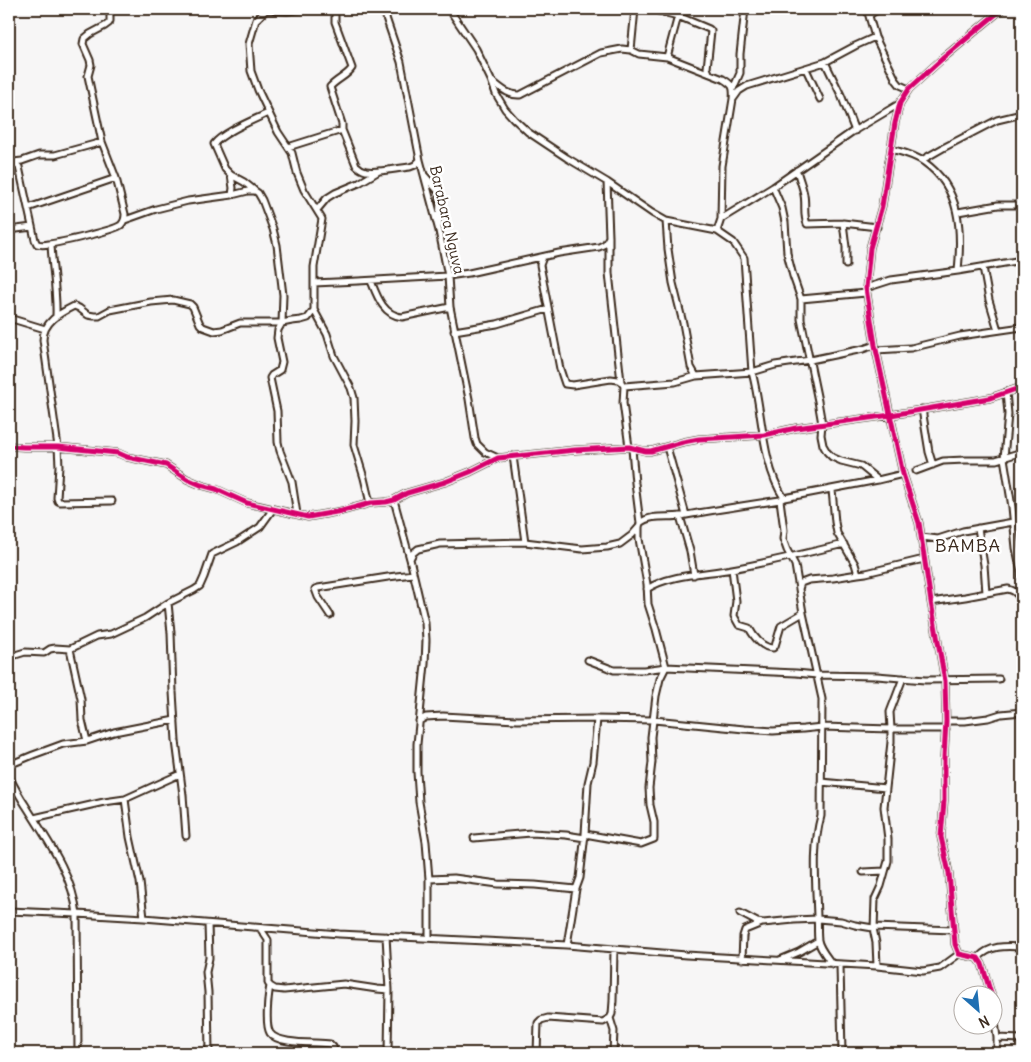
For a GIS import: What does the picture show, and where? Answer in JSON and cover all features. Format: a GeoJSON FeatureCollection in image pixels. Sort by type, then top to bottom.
{"type":"FeatureCollection","features":[{"type":"Feature","properties":{"kind":"street"},"geometry":{"type":"LineString","coordinates":[[110,9],[109,23],[90,34],[84,39],[83,44],[91,65],[88,76],[102,142],[116,178],[125,220]]}},
{"type":"Feature","properties":{"kind":"street"},"geometry":{"type":"LineString","coordinates":[[308,9],[287,11],[267,9],[256,20],[249,44],[251,71],[268,113],[292,153],[304,190],[322,219],[314,267],[314,310],[327,334],[334,356],[351,388],[354,398],[354,446],[369,500],[372,504]]}},
{"type":"Feature","properties":{"kind":"street"},"geometry":{"type":"LineString","coordinates":[[335,9],[335,22],[352,68],[350,72],[339,78],[330,87],[342,124],[342,130],[356,165],[366,171],[380,171],[410,167],[420,160]]}},
{"type":"Feature","properties":{"kind":"street","name":"Barabara Nguva"},"geometry":{"type":"LineString","coordinates":[[383,9],[401,62],[420,160],[439,231],[448,276],[454,331],[469,398],[475,438],[477,444],[484,452],[498,458]]}},
{"type":"Feature","properties":{"kind":"street"},"geometry":{"type":"LineString","coordinates":[[449,9],[476,49],[496,94],[514,119],[528,132],[652,213],[666,220],[717,231],[733,242],[744,258],[752,372],[757,388],[772,474],[782,499],[783,539],[795,565],[803,613],[822,699],[821,816],[816,834],[815,866],[818,941],[832,964]]}},
{"type":"Feature","properties":{"kind":"street"},"geometry":{"type":"LineString","coordinates":[[631,50],[635,9]]}},
{"type":"Feature","properties":{"kind":"street"},"geometry":{"type":"LineString","coordinates":[[650,9],[678,16],[711,31],[707,68],[710,73]]}},
{"type":"Feature","properties":{"kind":"street"},"geometry":{"type":"LineString","coordinates":[[717,231],[721,219],[722,166],[735,86],[740,73],[745,9]]}},
{"type":"Feature","properties":{"kind":"street"},"geometry":{"type":"LineString","coordinates":[[867,9],[875,37],[896,80],[900,85],[909,89]]}},
{"type":"Feature","properties":{"kind":"street"},"geometry":{"type":"LineString","coordinates":[[869,16],[879,9]]}},
{"type":"Feature","properties":{"kind":"street"},"geometry":{"type":"LineString","coordinates":[[959,954],[953,930],[949,873],[941,837],[946,729],[944,680],[922,537],[903,474],[875,347],[866,291],[870,248],[882,206],[900,103],[909,89],[1001,9]]}},
{"type":"Feature","properties":{"kind":"street"},"geometry":{"type":"LineString","coordinates":[[666,57],[678,16]]}},
{"type":"Feature","properties":{"kind":"street"},"geometry":{"type":"LineString","coordinates":[[733,99],[739,91],[747,86],[824,62],[875,37]]}},
{"type":"Feature","properties":{"kind":"street"},"geometry":{"type":"LineString","coordinates":[[491,80],[502,90],[514,96],[520,95],[601,52],[622,49],[631,50],[639,54],[666,57],[710,73],[735,86],[747,86]]}},
{"type":"Feature","properties":{"kind":"street"},"geometry":{"type":"LineString","coordinates":[[824,62],[841,95],[855,131]]}},
{"type":"Feature","properties":{"kind":"street"},"geometry":{"type":"LineString","coordinates":[[806,68],[820,99]]}},
{"type":"Feature","properties":{"kind":"street"},"geometry":{"type":"LineString","coordinates":[[721,219],[900,103]]}},
{"type":"Feature","properties":{"kind":"street"},"geometry":{"type":"LineString","coordinates":[[268,113],[227,134],[214,144],[225,169],[258,193],[273,229],[277,245],[283,295],[282,323],[278,330],[277,338],[282,362],[280,370],[270,378],[278,411],[278,442],[292,482],[297,514]]}},
{"type":"Feature","properties":{"kind":"street"},"geometry":{"type":"LineString","coordinates":[[922,160],[997,120],[1022,114]]}},
{"type":"Feature","properties":{"kind":"street"},"geometry":{"type":"LineString","coordinates":[[288,147],[342,130]]}},
{"type":"Feature","properties":{"kind":"street"},"geometry":{"type":"LineString","coordinates":[[11,160],[22,161],[38,155],[55,155],[102,142]]}},
{"type":"Feature","properties":{"kind":"street"},"geometry":{"type":"LineString","coordinates":[[891,149],[922,160],[938,173],[952,195],[958,212],[960,231],[958,271]]}},
{"type":"Feature","properties":{"kind":"street"},"geometry":{"type":"LineString","coordinates":[[11,160],[19,167],[35,240],[40,245],[111,230],[121,225],[125,220],[156,209],[188,201],[255,190]]}},
{"type":"Feature","properties":{"kind":"street"},"geometry":{"type":"LineString","coordinates":[[798,170],[805,196],[807,224],[843,223],[877,227]]}},
{"type":"Feature","properties":{"kind":"street"},"geometry":{"type":"LineString","coordinates":[[317,210],[327,198],[335,193],[359,183],[380,171]]}},
{"type":"Feature","properties":{"kind":"street"},"geometry":{"type":"LineString","coordinates":[[232,175],[232,195]]}},
{"type":"Feature","properties":{"kind":"street"},"geometry":{"type":"LineString","coordinates":[[424,175],[439,192],[439,231]]}},
{"type":"Feature","properties":{"kind":"street"},"geometry":{"type":"LineString","coordinates":[[28,208],[116,178]]}},
{"type":"Feature","properties":{"kind":"street"},"geometry":{"type":"LineString","coordinates":[[474,838],[532,834],[566,835],[641,844],[654,839],[654,822],[649,788],[652,762],[651,737],[656,696],[660,679],[666,667],[648,604],[639,539],[635,483],[623,403],[608,273],[610,237],[607,182]]}},
{"type":"Feature","properties":{"kind":"street"},"geometry":{"type":"LineString","coordinates":[[773,187],[782,208],[787,253],[801,299],[801,319],[822,424],[823,445],[832,457],[861,466],[878,480]]}},
{"type":"Feature","properties":{"kind":"street"},"geometry":{"type":"LineString","coordinates":[[958,212],[998,205],[1022,205]]}},
{"type":"Feature","properties":{"kind":"street"},"geometry":{"type":"LineString","coordinates":[[666,220],[673,283],[683,323],[690,367],[696,376]]}},
{"type":"Feature","properties":{"kind":"street"},"geometry":{"type":"LineString","coordinates":[[843,223],[846,265]]}},
{"type":"Feature","properties":{"kind":"street"},"geometry":{"type":"LineString","coordinates":[[9,230],[32,227]]}},
{"type":"Feature","properties":{"kind":"street"},"geometry":{"type":"LineString","coordinates":[[314,283],[371,281],[469,273],[599,246],[605,244],[610,237]]}},
{"type":"Feature","properties":{"kind":"street"},"geometry":{"type":"LineString","coordinates":[[50,244],[57,303],[56,315]]}},
{"type":"Feature","properties":{"kind":"street"},"geometry":{"type":"LineString","coordinates":[[542,257],[540,265],[560,369],[565,384],[573,385],[611,379],[618,380],[622,384],[674,382],[696,376],[752,372],[776,365],[810,360],[864,348],[911,348],[960,336],[1022,326]]}},
{"type":"Feature","properties":{"kind":"street"},"geometry":{"type":"LineString","coordinates":[[534,259],[540,265]]}},
{"type":"Feature","properties":{"kind":"street"},"geometry":{"type":"LineString","coordinates":[[801,299],[866,291],[891,280],[1022,260]]}},
{"type":"Feature","properties":{"kind":"street"},"geometry":{"type":"LineString","coordinates":[[982,267],[998,330]]}},
{"type":"Feature","properties":{"kind":"street"},"geometry":{"type":"LineString","coordinates":[[371,281],[379,301],[391,314],[397,316],[402,317],[450,307]]}},
{"type":"Feature","properties":{"kind":"street"},"geometry":{"type":"LineString","coordinates":[[112,501],[60,502],[57,498],[58,447],[43,340],[44,330],[56,315],[74,306],[88,315],[99,316],[110,310],[151,302],[174,300],[190,304],[194,307],[200,324],[214,331],[240,323],[282,323],[301,320],[308,318],[314,310]]}},
{"type":"Feature","properties":{"kind":"street"},"geometry":{"type":"LineString","coordinates":[[454,331],[496,324],[548,309]]}},
{"type":"Feature","properties":{"kind":"street"},"geometry":{"type":"LineString","coordinates":[[9,318],[44,330]]}},
{"type":"Feature","properties":{"kind":"street"},"geometry":{"type":"LineString","coordinates":[[9,446],[24,448],[58,447],[118,453],[127,457],[166,465],[187,479],[247,503],[308,517],[394,500],[407,493],[446,482],[498,458],[575,450],[630,448],[651,451],[699,439],[764,435],[796,428],[891,415],[990,398],[1022,387]]}},
{"type":"Feature","properties":{"kind":"street"},"geometry":{"type":"LineString","coordinates":[[1006,392],[1008,414],[1004,458],[1021,572],[1020,596],[1022,606]]}},
{"type":"Feature","properties":{"kind":"street"},"geometry":{"type":"LineString","coordinates":[[922,409],[933,465]]}},
{"type":"Feature","properties":{"kind":"street"},"geometry":{"type":"LineString","coordinates":[[667,447],[686,515]]}},
{"type":"Feature","properties":{"kind":"street"},"geometry":{"type":"LineString","coordinates":[[916,471],[943,461],[996,460],[1022,452]]}},
{"type":"Feature","properties":{"kind":"street"},"geometry":{"type":"LineString","coordinates":[[513,456],[525,542]]}},
{"type":"Feature","properties":{"kind":"street"},"geometry":{"type":"LineString","coordinates":[[410,559],[418,549],[440,544],[525,542],[582,549],[607,547],[620,544],[649,518],[680,516],[782,499],[903,474]]}},
{"type":"Feature","properties":{"kind":"street"},"geometry":{"type":"LineString","coordinates":[[832,490],[837,533],[855,564],[858,574]]}},
{"type":"Feature","properties":{"kind":"street"},"geometry":{"type":"LineString","coordinates":[[394,500],[425,623],[425,664],[418,722],[417,772],[429,879],[429,938]]}},
{"type":"Feature","properties":{"kind":"street"},"geometry":{"type":"LineString","coordinates":[[9,657],[25,652],[44,653],[55,648],[70,649],[97,636],[111,634],[145,618],[200,586],[212,554],[237,542],[260,527],[273,509]]}},
{"type":"Feature","properties":{"kind":"street"},"geometry":{"type":"LineString","coordinates":[[680,516],[690,551],[694,574]]}},
{"type":"Feature","properties":{"kind":"street"},"geometry":{"type":"LineString","coordinates":[[922,537],[938,539],[978,528],[1013,522]]}},
{"type":"Feature","properties":{"kind":"street"},"geometry":{"type":"LineString","coordinates":[[978,528],[986,593]]}},
{"type":"Feature","properties":{"kind":"street"},"geometry":{"type":"LineString","coordinates":[[647,589],[670,579],[732,569],[844,544]]}},
{"type":"Feature","properties":{"kind":"street"},"geometry":{"type":"LineString","coordinates":[[799,591],[801,583],[809,580],[866,573],[924,559]]}},
{"type":"Feature","properties":{"kind":"street"},"geometry":{"type":"LineString","coordinates":[[732,569],[736,601],[735,620],[739,625],[749,628],[767,648],[775,646],[782,626],[803,613]]}},
{"type":"Feature","properties":{"kind":"street"},"geometry":{"type":"LineString","coordinates":[[330,615],[318,597],[316,589],[413,574]]}},
{"type":"Feature","properties":{"kind":"street"},"geometry":{"type":"LineString","coordinates":[[931,602],[1008,589],[1013,590],[1020,596]]}},
{"type":"Feature","properties":{"kind":"street"},"geometry":{"type":"LineString","coordinates":[[168,603],[172,633],[175,720],[186,836]]}},
{"type":"Feature","properties":{"kind":"street"},"geometry":{"type":"LineString","coordinates":[[70,649],[82,699],[82,720],[87,741]]}},
{"type":"Feature","properties":{"kind":"street"},"geometry":{"type":"LineString","coordinates":[[588,660],[614,670],[644,670],[666,667],[944,680],[999,680]]}},
{"type":"Feature","properties":{"kind":"street"},"geometry":{"type":"LineString","coordinates":[[877,966],[874,928],[875,899],[888,862],[884,807],[891,729],[890,712],[903,678]]}},
{"type":"Feature","properties":{"kind":"street"},"geometry":{"type":"LineString","coordinates":[[946,721],[965,722],[1001,714],[1022,712]]}},
{"type":"Feature","properties":{"kind":"street"},"geometry":{"type":"LineString","coordinates":[[419,714],[426,717],[443,716],[518,720],[654,720],[773,731],[822,727],[946,729]]}},
{"type":"Feature","properties":{"kind":"street"},"geometry":{"type":"LineString","coordinates":[[418,722],[426,717]]}},
{"type":"Feature","properties":{"kind":"street"},"geometry":{"type":"LineString","coordinates":[[567,945],[576,889],[580,878],[588,783],[593,762],[597,719]]}},
{"type":"Feature","properties":{"kind":"street"},"geometry":{"type":"LineString","coordinates":[[9,765],[63,744],[87,741],[114,732],[175,720]]}},
{"type":"Feature","properties":{"kind":"street"},"geometry":{"type":"LineString","coordinates":[[34,818],[126,799],[180,774]]}},
{"type":"Feature","properties":{"kind":"street"},"geometry":{"type":"LineString","coordinates":[[9,776],[48,840],[72,888],[77,914],[78,1053]]}},
{"type":"Feature","properties":{"kind":"street"},"geometry":{"type":"LineString","coordinates":[[821,782],[886,788]]}},
{"type":"Feature","properties":{"kind":"street"},"geometry":{"type":"LineString","coordinates":[[126,799],[130,837],[140,882],[144,918]]}},
{"type":"Feature","properties":{"kind":"street"},"geometry":{"type":"LineString","coordinates":[[863,872],[885,871]]}},
{"type":"Feature","properties":{"kind":"street"},"geometry":{"type":"LineString","coordinates":[[429,879],[454,878],[498,884],[576,889]]}},
{"type":"Feature","properties":{"kind":"street"},"geometry":{"type":"LineString","coordinates":[[9,911],[144,918],[339,934],[567,945],[742,959],[923,970],[940,968],[959,954],[978,958],[982,964],[988,984]]}},
{"type":"Feature","properties":{"kind":"street"},"geometry":{"type":"LineString","coordinates":[[740,913],[756,922],[763,923],[818,919],[841,921],[874,928],[953,930]]}},
{"type":"Feature","properties":{"kind":"street"},"geometry":{"type":"LineString","coordinates":[[742,959],[745,930],[763,923]]}},
{"type":"Feature","properties":{"kind":"street"},"geometry":{"type":"LineString","coordinates":[[208,924],[206,972],[209,1053]]}},
{"type":"Feature","properties":{"kind":"street"},"geometry":{"type":"LineString","coordinates":[[260,928],[268,940],[269,1031],[272,1035],[283,1040],[330,1044],[335,1053]]}},
{"type":"Feature","properties":{"kind":"street"},"geometry":{"type":"LineString","coordinates":[[267,937],[274,928]]}},
{"type":"Feature","properties":{"kind":"street"},"geometry":{"type":"LineString","coordinates":[[386,936],[389,990],[388,1053]]}},
{"type":"Feature","properties":{"kind":"street"},"geometry":{"type":"LineString","coordinates":[[778,961],[818,941]]}},
{"type":"Feature","properties":{"kind":"street"},"geometry":{"type":"LineString","coordinates":[[978,958],[984,952],[994,948],[1022,947]]}},
{"type":"Feature","properties":{"kind":"street"},"geometry":{"type":"LineString","coordinates":[[613,1053],[614,1031],[610,1018],[613,1001],[614,949]]}},
{"type":"Feature","properties":{"kind":"street"},"geometry":{"type":"LineString","coordinates":[[840,965],[842,1053]]}},
{"type":"Feature","properties":{"kind":"street"},"geometry":{"type":"LineString","coordinates":[[270,986],[284,990],[344,984],[389,990]]}},
{"type":"Feature","properties":{"kind":"street"},"geometry":{"type":"LineString","coordinates":[[537,1053],[538,1023],[541,1020],[554,1018],[602,1022],[610,1018]]}},
{"type":"Feature","properties":{"kind":"street"},"geometry":{"type":"LineString","coordinates":[[997,1034],[997,1053]]}},
{"type":"Feature","properties":{"kind":"street"},"geometry":{"type":"LineString","coordinates":[[997,1038],[1022,1039]]}},
{"type":"Feature","properties":{"kind":"cycle path"},"geometry":{"type":"LineString","coordinates":[[988,984],[982,964],[978,958],[959,954],[955,944],[949,873],[941,837],[944,801],[945,681],[919,523],[903,474],[875,345],[866,288],[870,248],[882,206],[900,103],[909,89],[1002,9]]}},
{"type":"Feature","properties":{"kind":"cycle path"},"geometry":{"type":"LineString","coordinates":[[9,446],[58,447],[118,453],[127,457],[166,465],[187,479],[247,503],[308,517],[342,511],[371,503],[394,500],[407,493],[445,482],[470,472],[498,458],[575,450],[629,447],[651,451],[699,439],[764,435],[796,428],[891,415],[990,398],[1022,387]]}},
{"type":"Feature","properties":{"kind":"district","name":"BAMBA"},"geometry":{"type":"Point","coordinates":[968,546]}}]}
